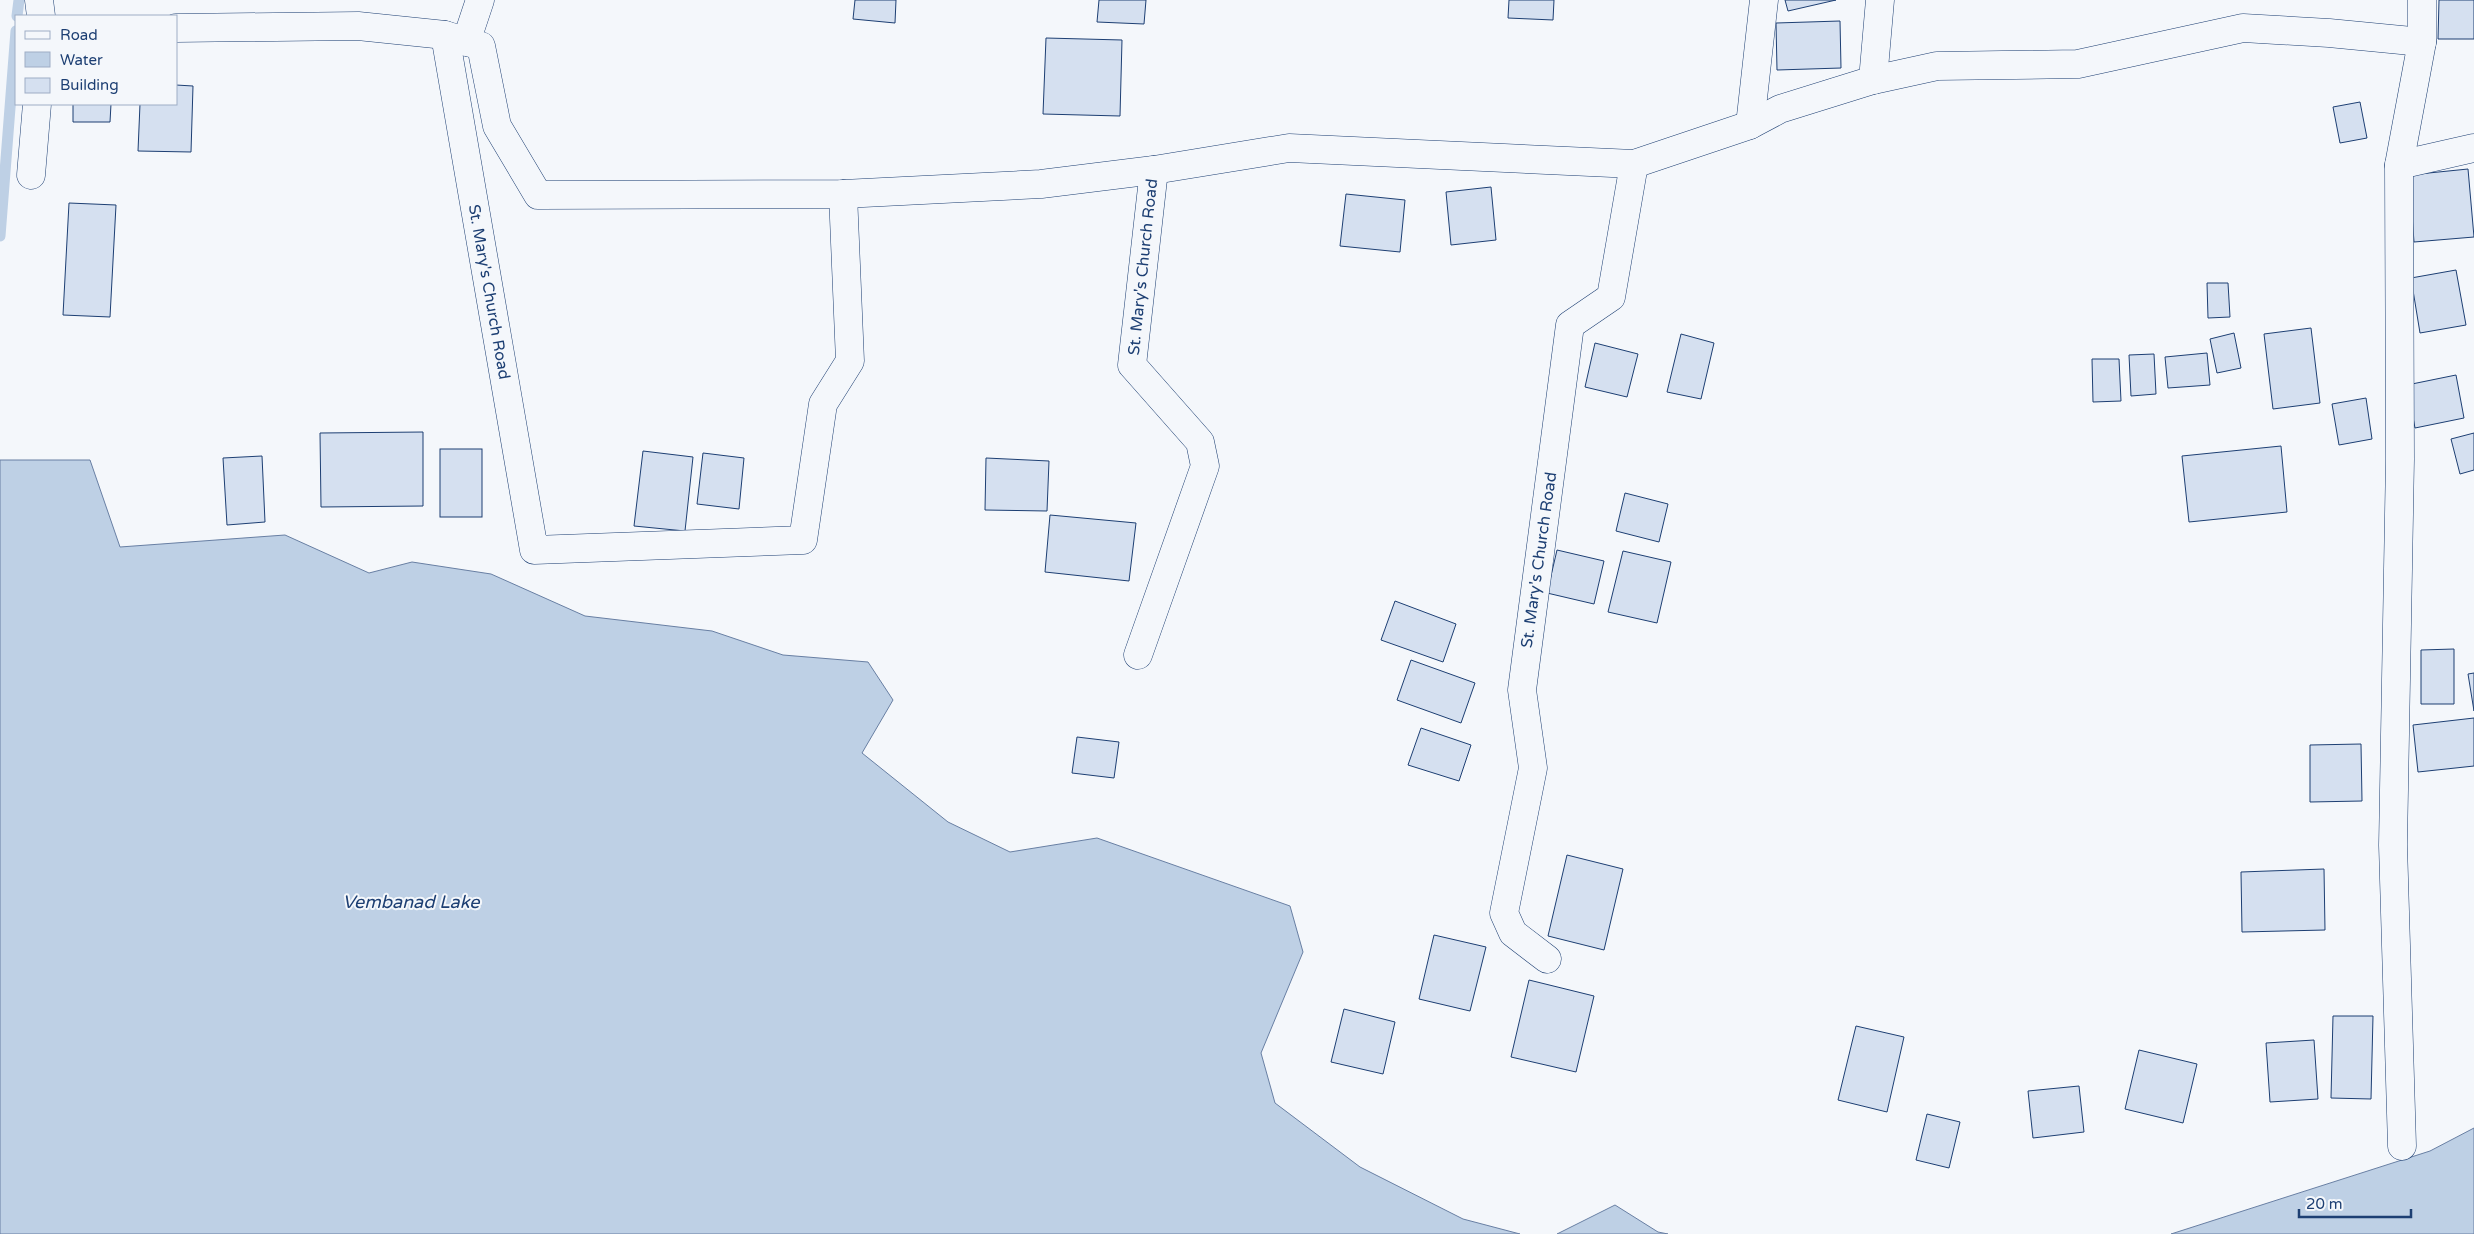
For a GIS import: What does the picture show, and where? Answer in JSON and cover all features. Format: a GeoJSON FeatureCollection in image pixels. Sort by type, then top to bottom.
{"type":"FeatureCollection","features":[{"type":"Feature","properties":{"kind":"street"},"geometry":{"type":"LineString","coordinates":[[39,0],[41,15]]}},
{"type":"Feature","properties":{"kind":"street"},"geometry":{"type":"LineString","coordinates":[[456,38],[480,0]]}},
{"type":"Feature","properties":{"kind":"street"},"geometry":{"type":"LineString","coordinates":[[1750,125],[1764,0]]}},
{"type":"Feature","properties":{"kind":"street"},"geometry":{"type":"LineString","coordinates":[[1873,80],[1880,0]]}},
{"type":"Feature","properties":{"kind":"street"},"geometry":{"type":"LineString","coordinates":[[2402,1146],[2393,846],[2400,459],[2399,165],[2422,42],[2422,0]]}},
{"type":"Feature","properties":{"kind":"street"},"geometry":{"type":"LineString","coordinates":[[178,28],[358,26],[456,38],[481,46],[497,126],[538,195],[843,194],[1041,184],[1154,170],[1289,148],[1634,164],[1750,125],[1780,109],[1873,80],[1937,66],[2078,64],[2243,28],[2329,33],[2422,42]]}},
{"type":"Feature","properties":{"kind":"street","name":"St. Mary's Church Road"},"geometry":{"type":"LineString","coordinates":[[456,38],[534,550],[803,540],[823,404],[850,362],[843,194]]}},
{"type":"Feature","properties":{"kind":"street"},"geometry":{"type":"LineString","coordinates":[[31,175],[36,105]]}},
{"type":"Feature","properties":{"kind":"street"},"geometry":{"type":"LineString","coordinates":[[2399,165],[2474,148]]}},
{"type":"Feature","properties":{"kind":"street","name":"St. Mary's Church Road"},"geometry":{"type":"LineString","coordinates":[[1547,960],[1513,933],[1504,913],[1533,768],[1522,690],[1570,325],[1611,297],[1634,164]]}},
{"type":"Feature","properties":{"kind":"street","name":"St. Mary's Church Road"},"geometry":{"type":"LineString","coordinates":[[1138,655],[1205,466],[1200,442],[1132,365],[1154,170]]}},
{"type":"Feature","properties":{"kind":"water","name":"Vembanad Lake"},"geometry":{"type":"Polygon","coordinates":[[[0,460],[90,460],[120,547],[285,535],[369,573],[412,562],[491,574],[585,616],[712,631],[783,655],[868,662],[893,700],[862,753],[948,822],[1010,852],[1097,838],[1290,906],[1303,952],[1261,1053],[1275,1103],[1360,1167],[1463,1219],[1520,1234],[0,1234],[0,460]]]}},
{"type":"Feature","properties":{"kind":"water"},"geometry":{"type":"Polygon","coordinates":[[[2474,1128],[2474,1234],[2171,1234],[2430,1151],[2474,1128]]]}},
{"type":"Feature","properties":{"kind":"water"},"geometry":{"type":"Polygon","coordinates":[[[1615,1205],[1658,1232],[1668,1234],[1557,1234],[1615,1205]]]}},
{"type":"Feature","properties":{"kind":"building"},"geometry":{"type":"Polygon","coordinates":[[[855,0],[896,0],[895,23],[853,19],[855,0]]]}},
{"type":"Feature","properties":{"kind":"building"},"geometry":{"type":"Polygon","coordinates":[[[1099,0],[1146,0],[1144,24],[1097,22],[1099,0]]]}},
{"type":"Feature","properties":{"kind":"building"},"geometry":{"type":"Polygon","coordinates":[[[1509,0],[1554,0],[1553,20],[1508,18],[1509,0]]]}},
{"type":"Feature","properties":{"kind":"building"},"geometry":{"type":"Polygon","coordinates":[[[1785,0],[1836,0],[1788,11],[1785,0]]]}},
{"type":"Feature","properties":{"kind":"building"},"geometry":{"type":"Polygon","coordinates":[[[2439,0],[2474,0],[2474,39],[2438,39],[2439,0]]]}},
{"type":"Feature","properties":{"kind":"building"},"geometry":{"type":"Polygon","coordinates":[[[1840,21],[1841,68],[1777,70],[1776,23],[1840,21]]]}},
{"type":"Feature","properties":{"kind":"building"},"geometry":{"type":"Polygon","coordinates":[[[1046,38],[1122,40],[1120,116],[1043,114],[1046,38]]]}},
{"type":"Feature","properties":{"kind":"building"},"geometry":{"type":"Polygon","coordinates":[[[178,85],[193,86],[191,152],[138,151],[140,105],[178,105],[178,85]]]}},
{"type":"Feature","properties":{"kind":"building"},"geometry":{"type":"Polygon","coordinates":[[[2360,102],[2367,138],[2340,143],[2333,107],[2360,102]]]}},
{"type":"Feature","properties":{"kind":"building"},"geometry":{"type":"Polygon","coordinates":[[[73,105],[111,105],[110,122],[73,122],[73,105]]]}},
{"type":"Feature","properties":{"kind":"building"},"geometry":{"type":"Polygon","coordinates":[[[2468,169],[2474,237],[2414,242],[2409,175],[2468,169]]]}},
{"type":"Feature","properties":{"kind":"building"},"geometry":{"type":"Polygon","coordinates":[[[1491,187],[1496,240],[1451,245],[1446,192],[1491,187]]]}},
{"type":"Feature","properties":{"kind":"building"},"geometry":{"type":"Polygon","coordinates":[[[1346,194],[1405,200],[1400,252],[1340,246],[1346,194]]]}},
{"type":"Feature","properties":{"kind":"building"},"geometry":{"type":"Polygon","coordinates":[[[69,203],[116,205],[110,317],[63,315],[69,203]]]}},
{"type":"Feature","properties":{"kind":"building"},"geometry":{"type":"Polygon","coordinates":[[[2456,270],[2466,325],[2420,333],[2411,278],[2456,270]]]}},
{"type":"Feature","properties":{"kind":"building"},"geometry":{"type":"Polygon","coordinates":[[[2207,283],[2228,283],[2230,317],[2208,318],[2207,283]]]}},
{"type":"Feature","properties":{"kind":"building"},"geometry":{"type":"Polygon","coordinates":[[[2311,328],[2320,403],[2273,409],[2264,334],[2311,328]]]}},
{"type":"Feature","properties":{"kind":"building"},"geometry":{"type":"Polygon","coordinates":[[[2234,333],[2241,368],[2217,373],[2210,339],[2234,333]]]}},
{"type":"Feature","properties":{"kind":"building"},"geometry":{"type":"Polygon","coordinates":[[[1681,334],[1714,343],[1701,399],[1667,392],[1681,334]]]}},
{"type":"Feature","properties":{"kind":"building"},"geometry":{"type":"Polygon","coordinates":[[[1595,343],[1638,354],[1627,397],[1585,387],[1595,343]]]}},
{"type":"Feature","properties":{"kind":"building"},"geometry":{"type":"Polygon","coordinates":[[[2207,353],[2210,385],[2168,388],[2165,357],[2207,353]]]}},
{"type":"Feature","properties":{"kind":"building"},"geometry":{"type":"Polygon","coordinates":[[[2154,354],[2156,394],[2131,396],[2129,355],[2154,354]]]}},
{"type":"Feature","properties":{"kind":"building"},"geometry":{"type":"Polygon","coordinates":[[[2092,359],[2119,359],[2121,401],[2093,402],[2092,359]]]}},
{"type":"Feature","properties":{"kind":"building"},"geometry":{"type":"Polygon","coordinates":[[[2456,375],[2464,418],[2415,428],[2407,385],[2456,375]]]}},
{"type":"Feature","properties":{"kind":"building"},"geometry":{"type":"Polygon","coordinates":[[[2366,398],[2372,439],[2339,445],[2332,404],[2366,398]]]}},
{"type":"Feature","properties":{"kind":"building"},"geometry":{"type":"Polygon","coordinates":[[[423,432],[423,506],[321,507],[320,433],[423,432]]]}},
{"type":"Feature","properties":{"kind":"building"},"geometry":{"type":"Polygon","coordinates":[[[2474,433],[2474,470],[2460,474],[2451,439],[2474,433]]]}},
{"type":"Feature","properties":{"kind":"building"},"geometry":{"type":"Polygon","coordinates":[[[2281,446],[2287,512],[2189,522],[2182,456],[2281,446]]]}},
{"type":"Feature","properties":{"kind":"building"},"geometry":{"type":"Polygon","coordinates":[[[440,449],[482,449],[482,517],[440,517],[440,449]]]}},
{"type":"Feature","properties":{"kind":"building"},"geometry":{"type":"Polygon","coordinates":[[[643,451],[693,457],[685,531],[634,526],[643,451]]]}},
{"type":"Feature","properties":{"kind":"building"},"geometry":{"type":"Polygon","coordinates":[[[703,453],[744,458],[739,509],[697,504],[703,453]]]}},
{"type":"Feature","properties":{"kind":"building"},"geometry":{"type":"Polygon","coordinates":[[[262,456],[265,522],[227,525],[223,458],[262,456]]]}},
{"type":"Feature","properties":{"kind":"building"},"geometry":{"type":"Polygon","coordinates":[[[986,458],[1049,461],[1047,511],[985,510],[986,458]]]}},
{"type":"Feature","properties":{"kind":"building"},"geometry":{"type":"Polygon","coordinates":[[[1625,493],[1668,504],[1659,542],[1616,531],[1625,493]]]}},
{"type":"Feature","properties":{"kind":"building"},"geometry":{"type":"Polygon","coordinates":[[[1050,515],[1136,523],[1129,581],[1045,572],[1050,515]]]}},
{"type":"Feature","properties":{"kind":"building"},"geometry":{"type":"Polygon","coordinates":[[[1557,550],[1604,561],[1594,604],[1547,593],[1557,550]]]}},
{"type":"Feature","properties":{"kind":"building"},"geometry":{"type":"Polygon","coordinates":[[[1623,551],[1671,562],[1657,623],[1608,612],[1623,551]]]}},
{"type":"Feature","properties":{"kind":"building"},"geometry":{"type":"Polygon","coordinates":[[[1395,601],[1456,624],[1443,662],[1381,640],[1395,601]]]}},
{"type":"Feature","properties":{"kind":"building"},"geometry":{"type":"Polygon","coordinates":[[[2454,649],[2454,704],[2421,704],[2421,650],[2454,649]]]}},
{"type":"Feature","properties":{"kind":"building"},"geometry":{"type":"Polygon","coordinates":[[[1411,660],[1475,683],[1461,723],[1397,700],[1411,660]]]}},
{"type":"Feature","properties":{"kind":"building"},"geometry":{"type":"Polygon","coordinates":[[[2474,673],[2474,711],[2468,674],[2474,673]]]}},
{"type":"Feature","properties":{"kind":"building"},"geometry":{"type":"Polygon","coordinates":[[[2474,718],[2474,766],[2418,772],[2413,725],[2474,718]]]}},
{"type":"Feature","properties":{"kind":"building"},"geometry":{"type":"Polygon","coordinates":[[[1421,728],[1471,745],[1459,781],[1408,765],[1421,728]]]}},
{"type":"Feature","properties":{"kind":"building"},"geometry":{"type":"Polygon","coordinates":[[[1077,737],[1119,742],[1114,778],[1072,773],[1077,737]]]}},
{"type":"Feature","properties":{"kind":"building"},"geometry":{"type":"Polygon","coordinates":[[[2361,744],[2362,801],[2310,802],[2310,745],[2361,744]]]}},
{"type":"Feature","properties":{"kind":"building"},"geometry":{"type":"Polygon","coordinates":[[[1567,855],[1623,869],[1604,950],[1548,936],[1567,855]]]}},
{"type":"Feature","properties":{"kind":"building"},"geometry":{"type":"Polygon","coordinates":[[[2324,869],[2325,930],[2242,932],[2241,872],[2324,869]]]}},
{"type":"Feature","properties":{"kind":"building"},"geometry":{"type":"Polygon","coordinates":[[[1434,935],[1486,947],[1470,1011],[1419,999],[1434,935]]]}},
{"type":"Feature","properties":{"kind":"building"},"geometry":{"type":"Polygon","coordinates":[[[1529,980],[1594,996],[1576,1072],[1511,1057],[1529,980]]]}},
{"type":"Feature","properties":{"kind":"building"},"geometry":{"type":"Polygon","coordinates":[[[1344,1009],[1395,1022],[1383,1074],[1331,1062],[1344,1009]]]}},
{"type":"Feature","properties":{"kind":"building"},"geometry":{"type":"Polygon","coordinates":[[[2333,1016],[2373,1016],[2371,1099],[2331,1098],[2333,1016]]]}},
{"type":"Feature","properties":{"kind":"building"},"geometry":{"type":"Polygon","coordinates":[[[1856,1026],[1904,1037],[1887,1112],[1838,1100],[1856,1026]]]}},
{"type":"Feature","properties":{"kind":"building"},"geometry":{"type":"Polygon","coordinates":[[[2314,1040],[2318,1099],[2270,1102],[2266,1043],[2314,1040]]]}},
{"type":"Feature","properties":{"kind":"building"},"geometry":{"type":"Polygon","coordinates":[[[2139,1050],[2197,1064],[2183,1123],[2125,1109],[2139,1050]]]}},
{"type":"Feature","properties":{"kind":"building"},"geometry":{"type":"Polygon","coordinates":[[[2079,1086],[2084,1132],[2033,1138],[2028,1091],[2079,1086]]]}},
{"type":"Feature","properties":{"kind":"building"},"geometry":{"type":"Polygon","coordinates":[[[1927,1114],[1960,1122],[1949,1168],[1916,1160],[1927,1114]]]}},
{"type":"Feature","properties":{"kind":"waterway"},"geometry":{"type":"LineString","coordinates":[[17,15],[19,0]]}},
{"type":"Feature","properties":{"kind":"waterway"},"geometry":{"type":"LineString","coordinates":[[0,236],[15,44]]}}]}
